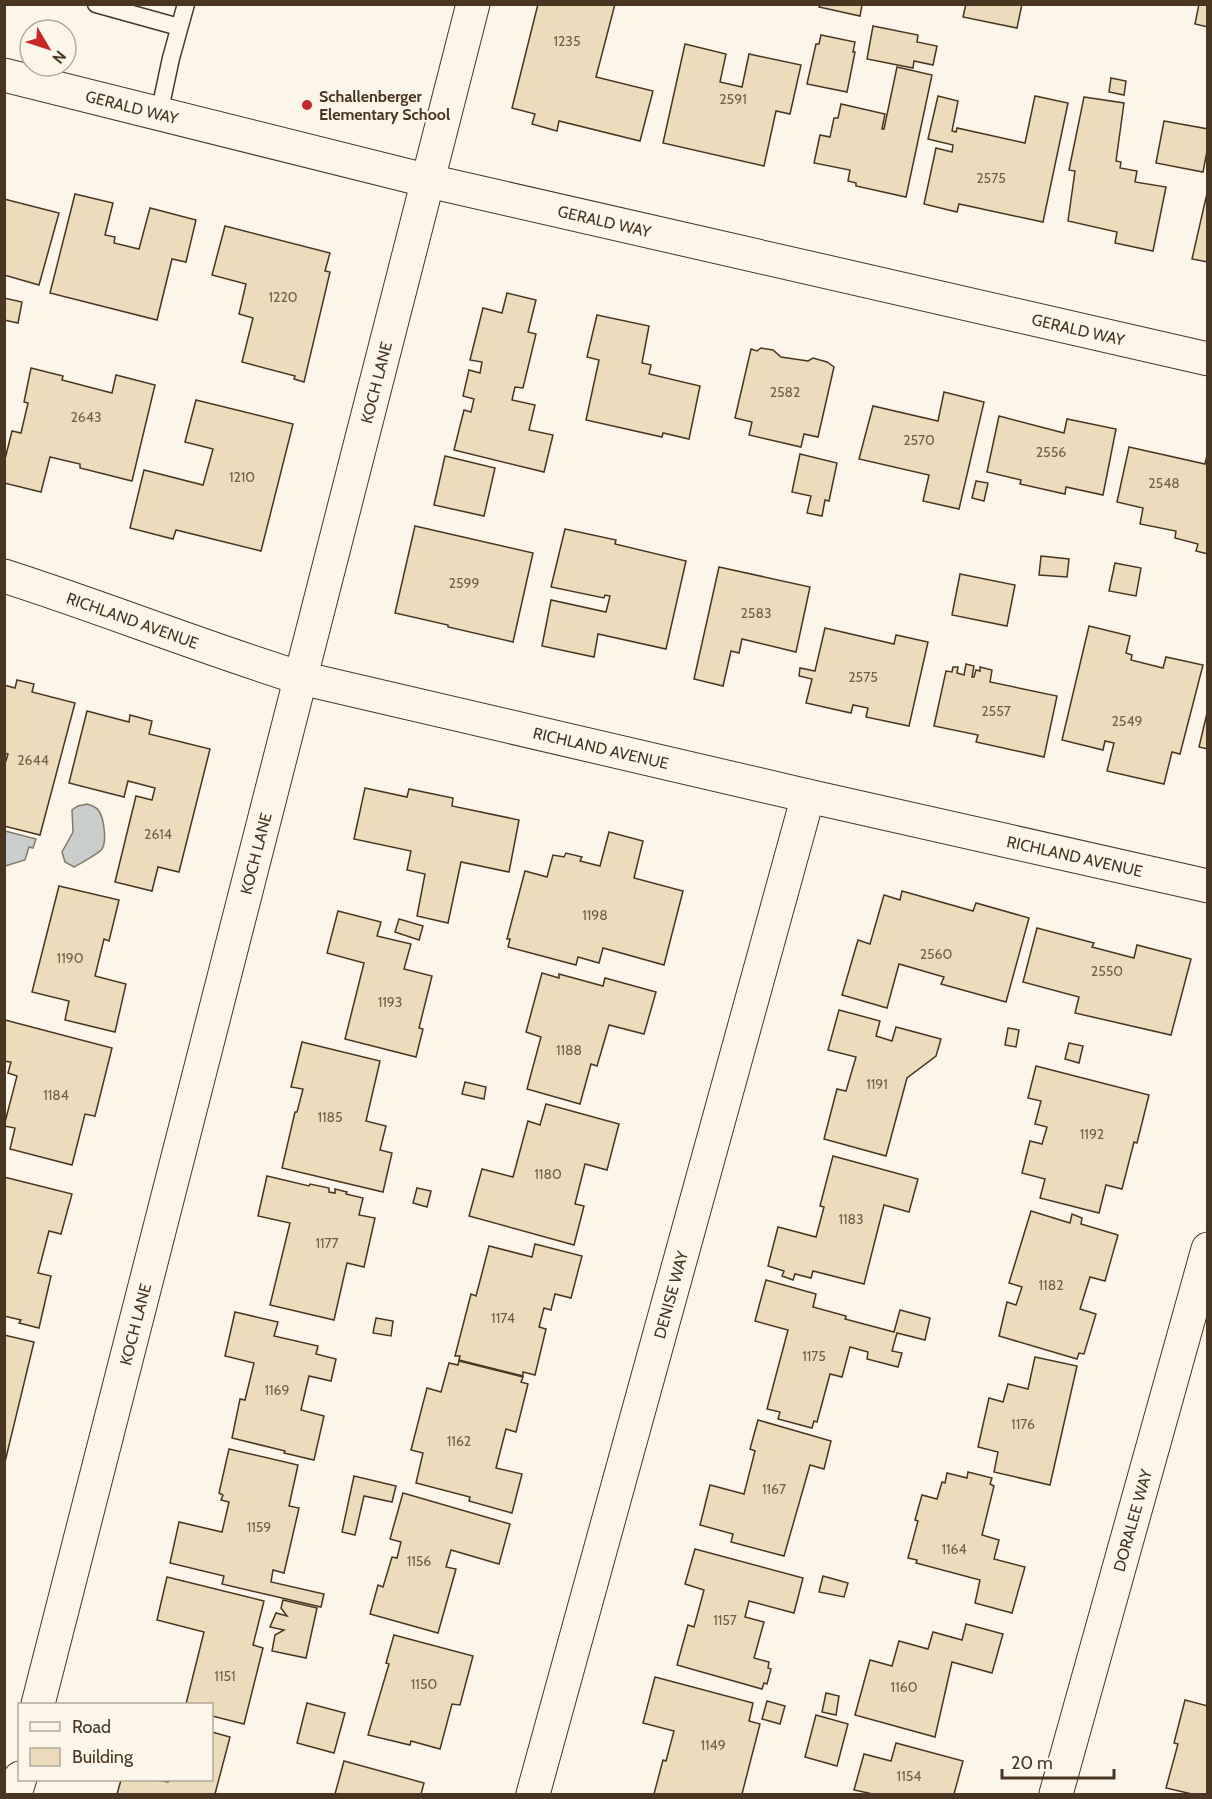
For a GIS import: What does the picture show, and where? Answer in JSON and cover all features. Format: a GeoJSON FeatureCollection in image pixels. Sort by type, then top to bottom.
{"type":"FeatureCollection","features":[{"type":"Feature","properties":{"kind":"street","name":"KOCH LANE"},"geometry":{"type":"LineString","coordinates":[[38,1703],[473,4]]}},
{"type":"Feature","properties":{"kind":"street","name":"GERALD WAY"},"geometry":{"type":"LineString","coordinates":[[4,75],[429,181],[1208,359]]}},
{"type":"Feature","properties":{"kind":"street","name":"RICHLAND AVENUE"},"geometry":{"type":"LineString","coordinates":[[4,576],[93,604],[247,661],[301,678],[1208,886]]}},
{"type":"Feature","properties":{"kind":"street","name":"DENISE WAY"},"geometry":{"type":"LineString","coordinates":[[533,1794],[808,796]]}},
{"type":"Feature","properties":{"kind":"street","name":"DORALEE WAY"},"geometry":{"type":"LineString","coordinates":[[1056,1794],[1208,1249]]}},
{"type":"Feature","properties":{"kind":"lane"},"geometry":{"type":"LineString","coordinates":[[96,4],[179,27]]}},
{"type":"Feature","properties":{"kind":"lane"},"geometry":{"type":"LineString","coordinates":[[159,114],[186,4]]}},
{"type":"Feature","properties":{"kind":"shaded area"},"geometry":{"type":"Polygon","coordinates":[[[87,804],[96,808],[101,815],[104,845],[98,853],[74,867],[65,862],[62,852],[73,832],[72,810],[87,804]]]}},
{"type":"Feature","properties":{"kind":"shaded area"},"geometry":{"type":"Polygon","coordinates":[[[5,831],[36,839],[33,848],[29,847],[25,860],[5,866],[5,831]]]}},
{"type":"Feature","properties":{"kind":"building"},"geometry":{"type":"Polygon","coordinates":[[[538,4],[615,4],[596,77],[653,91],[640,141],[559,121],[557,131],[532,124],[535,114],[512,108],[538,4]]]}},
{"type":"Feature","properties":{"kind":"building"},"geometry":{"type":"Polygon","coordinates":[[[820,4],[864,4],[860,16],[819,7],[820,4]]]}},
{"type":"Feature","properties":{"kind":"building"},"geometry":{"type":"Polygon","coordinates":[[[966,4],[1022,4],[1017,28],[963,17],[966,4]]]}},
{"type":"Feature","properties":{"kind":"building"},"geometry":{"type":"Polygon","coordinates":[[[1199,4],[1208,4],[1208,27],[1195,24],[1199,4]]]}},
{"type":"Feature","properties":{"kind":"building"},"geometry":{"type":"Polygon","coordinates":[[[873,26],[918,35],[917,42],[937,46],[933,65],[914,61],[913,68],[867,59],[873,26]]]}},
{"type":"Feature","properties":{"kind":"building"},"geometry":{"type":"Polygon","coordinates":[[[821,35],[855,42],[847,92],[807,84],[816,44],[819,44],[821,35]]]}},
{"type":"Feature","properties":{"kind":"building"},"geometry":{"type":"Polygon","coordinates":[[[685,44],[726,54],[720,82],[742,87],[749,54],[801,65],[790,114],[776,111],[764,166],[663,143],[685,44]]]}},
{"type":"Feature","properties":{"kind":"building"},"geometry":{"type":"Polygon","coordinates":[[[897,67],[932,75],[906,197],[856,186],[856,183],[848,181],[850,170],[814,163],[820,135],[830,137],[834,118],[838,118],[841,104],[885,114],[882,129],[884,129],[897,67]]]}},
{"type":"Feature","properties":{"kind":"building"},"geometry":{"type":"Polygon","coordinates":[[[1111,78],[1126,81],[1124,95],[1109,92],[1111,78]]]}},
{"type":"Feature","properties":{"kind":"building"},"geometry":{"type":"Polygon","coordinates":[[[938,96],[958,101],[952,131],[956,132],[957,128],[1025,143],[1035,96],[1068,103],[1043,222],[959,204],[957,212],[924,204],[936,148],[952,152],[953,145],[928,139],[938,96]]]}},
{"type":"Feature","properties":{"kind":"building"},"geometry":{"type":"Polygon","coordinates":[[[1084,97],[1124,103],[1116,161],[1121,162],[1120,168],[1137,171],[1135,182],[1166,187],[1153,251],[1115,243],[1117,232],[1068,221],[1075,171],[1069,170],[1084,97]]]}},
{"type":"Feature","properties":{"kind":"building"},"geometry":{"type":"Polygon","coordinates":[[[1164,121],[1208,129],[1208,146],[1203,172],[1156,163],[1164,121]]]}},
{"type":"Feature","properties":{"kind":"building"},"geometry":{"type":"Polygon","coordinates":[[[1208,189],[1208,262],[1192,259],[1208,189]]]}},
{"type":"Feature","properties":{"kind":"building"},"geometry":{"type":"Polygon","coordinates":[[[75,194],[113,203],[105,235],[115,237],[114,243],[139,249],[150,208],[196,220],[186,262],[172,259],[157,320],[50,293],[75,194]]]}},
{"type":"Feature","properties":{"kind":"building"},"geometry":{"type":"Polygon","coordinates":[[[4,199],[59,213],[39,285],[4,275],[4,199]]]}},
{"type":"Feature","properties":{"kind":"building"},"geometry":{"type":"Polygon","coordinates":[[[225,226],[330,253],[325,271],[330,272],[304,382],[294,379],[295,376],[242,362],[253,318],[239,314],[246,284],[212,275],[225,226]]]}},
{"type":"Feature","properties":{"kind":"building"},"geometry":{"type":"Polygon","coordinates":[[[507,293],[536,300],[528,332],[536,334],[523,388],[515,387],[512,400],[535,405],[529,430],[553,435],[544,472],[454,450],[464,410],[471,412],[474,399],[463,396],[469,370],[480,373],[482,362],[470,360],[483,308],[502,313],[507,293]]]}},
{"type":"Feature","properties":{"kind":"building"},"geometry":{"type":"Polygon","coordinates":[[[4,298],[22,302],[18,323],[4,320],[4,298]]]}},
{"type":"Feature","properties":{"kind":"building"},"geometry":{"type":"Polygon","coordinates":[[[597,315],[649,326],[642,363],[651,365],[649,374],[700,386],[689,439],[663,433],[662,437],[586,420],[599,360],[587,357],[597,315]]]}},
{"type":"Feature","properties":{"kind":"building"},"geometry":{"type":"Polygon","coordinates":[[[761,348],[773,350],[781,357],[808,361],[813,358],[827,362],[834,367],[818,437],[804,434],[801,447],[749,435],[752,422],[735,418],[751,349],[757,351],[761,348]]]}},
{"type":"Feature","properties":{"kind":"building"},"geometry":{"type":"Polygon","coordinates":[[[31,368],[63,376],[62,380],[112,393],[116,375],[155,385],[132,481],[80,468],[80,464],[50,457],[41,492],[4,483],[4,463],[12,431],[21,433],[28,403],[24,402],[31,368]]]}},
{"type":"Feature","properties":{"kind":"building"},"geometry":{"type":"Polygon","coordinates":[[[944,392],[984,402],[959,509],[923,501],[929,475],[859,459],[873,406],[938,421],[944,392]]]}},
{"type":"Feature","properties":{"kind":"building"},"geometry":{"type":"Polygon","coordinates":[[[196,400],[293,424],[261,551],[176,530],[173,539],[130,528],[144,470],[203,485],[213,449],[185,442],[196,400]]]}},
{"type":"Feature","properties":{"kind":"building"},"geometry":{"type":"Polygon","coordinates":[[[999,416],[1064,433],[1067,419],[1116,429],[1103,495],[1066,487],[1065,494],[1020,484],[1021,480],[987,472],[999,416]]]}},
{"type":"Feature","properties":{"kind":"building"},"geometry":{"type":"Polygon","coordinates":[[[1129,447],[1205,464],[1208,451],[1208,554],[1196,551],[1198,544],[1175,538],[1176,531],[1140,524],[1143,508],[1117,502],[1129,447]]]}},
{"type":"Feature","properties":{"kind":"building"},"geometry":{"type":"Polygon","coordinates":[[[800,454],[837,463],[829,501],[825,500],[822,516],[807,513],[811,496],[792,492],[800,454]]]}},
{"type":"Feature","properties":{"kind":"building"},"geometry":{"type":"Polygon","coordinates":[[[445,456],[495,468],[484,516],[434,505],[445,456]]]}},
{"type":"Feature","properties":{"kind":"building"},"geometry":{"type":"Polygon","coordinates":[[[976,481],[988,483],[984,501],[972,498],[976,481]]]}},
{"type":"Feature","properties":{"kind":"building"},"geometry":{"type":"Polygon","coordinates":[[[415,526],[533,553],[513,642],[395,613],[415,526]]]}},
{"type":"Feature","properties":{"kind":"building"},"geometry":{"type":"Polygon","coordinates":[[[565,529],[616,540],[615,544],[686,561],[666,649],[598,634],[594,657],[542,646],[551,600],[606,612],[610,596],[605,595],[604,598],[551,587],[565,529]]]}},
{"type":"Feature","properties":{"kind":"building"},"geometry":{"type":"Polygon","coordinates":[[[1041,556],[1069,559],[1067,577],[1039,575],[1041,556]]]}},
{"type":"Feature","properties":{"kind":"building"},"geometry":{"type":"Polygon","coordinates":[[[1115,563],[1141,568],[1136,596],[1109,591],[1115,563]]]}},
{"type":"Feature","properties":{"kind":"building"},"geometry":{"type":"Polygon","coordinates":[[[719,567],[810,587],[796,652],[742,639],[739,653],[731,651],[723,686],[694,679],[719,567]]]}},
{"type":"Feature","properties":{"kind":"building"},"geometry":{"type":"Polygon","coordinates":[[[960,574],[1015,585],[1007,626],[952,615],[960,574]]]}},
{"type":"Feature","properties":{"kind":"building"},"geometry":{"type":"Polygon","coordinates":[[[1089,626],[1130,636],[1126,653],[1132,655],[1131,660],[1163,668],[1166,657],[1203,665],[1180,754],[1172,752],[1164,784],[1107,771],[1114,743],[1105,741],[1103,750],[1062,740],[1089,626]]]}},
{"type":"Feature","properties":{"kind":"building"},"geometry":{"type":"Polygon","coordinates":[[[825,628],[894,644],[896,635],[928,642],[909,726],[866,717],[868,708],[853,705],[851,713],[806,703],[812,679],[799,676],[800,668],[815,671],[825,628]]]}},
{"type":"Feature","properties":{"kind":"building"},"geometry":{"type":"Polygon","coordinates":[[[966,664],[974,666],[972,677],[976,670],[980,671],[980,667],[992,670],[990,682],[1057,696],[1044,757],[976,742],[978,735],[934,726],[946,671],[952,672],[953,667],[958,667],[957,673],[964,675],[966,664]]]}},
{"type":"Feature","properties":{"kind":"building"},"geometry":{"type":"Polygon","coordinates":[[[17,680],[34,684],[32,692],[75,703],[40,835],[4,826],[4,767],[8,754],[4,753],[4,685],[15,688],[17,680]]]}},
{"type":"Feature","properties":{"kind":"building"},"geometry":{"type":"Polygon","coordinates":[[[1208,709],[1208,749],[1199,747],[1208,709]]]}},
{"type":"Feature","properties":{"kind":"building"},"geometry":{"type":"Polygon","coordinates":[[[87,711],[129,722],[130,715],[152,721],[149,734],[210,749],[179,872],[158,867],[152,891],[115,882],[136,796],[152,800],[155,788],[128,781],[124,797],[69,783],[87,711]]]}},
{"type":"Feature","properties":{"kind":"building"},"geometry":{"type":"Polygon","coordinates":[[[365,788],[407,797],[409,789],[453,798],[452,806],[519,820],[509,872],[461,862],[448,923],[417,916],[425,874],[407,870],[411,851],[354,839],[365,788]]]}},
{"type":"Feature","properties":{"kind":"building"},"geometry":{"type":"Polygon","coordinates":[[[609,832],[643,841],[634,878],[683,891],[664,965],[603,948],[599,963],[578,957],[576,965],[508,947],[510,939],[507,939],[525,871],[547,877],[553,855],[564,857],[566,853],[582,857],[580,861],[600,866],[609,832]]]}},
{"type":"Feature","properties":{"kind":"building"},"geometry":{"type":"Polygon","coordinates":[[[59,886],[119,900],[109,941],[104,939],[95,976],[126,984],[115,1032],[65,1020],[69,1001],[32,992],[59,886]]]}},
{"type":"Feature","properties":{"kind":"building"},"geometry":{"type":"Polygon","coordinates":[[[902,891],[973,911],[976,903],[1029,918],[1006,1002],[941,984],[944,977],[899,964],[887,1008],[842,995],[858,940],[870,944],[884,895],[900,900],[902,891]]]}},
{"type":"Feature","properties":{"kind":"building"},"geometry":{"type":"Polygon","coordinates":[[[338,911],[381,922],[377,936],[411,944],[404,969],[432,976],[419,1028],[423,1029],[416,1057],[345,1039],[364,963],[327,953],[338,911]]]}},
{"type":"Feature","properties":{"kind":"building"},"geometry":{"type":"Polygon","coordinates":[[[399,919],[423,926],[419,940],[395,932],[399,919]]]}},
{"type":"Feature","properties":{"kind":"building"},"geometry":{"type":"Polygon","coordinates":[[[1037,928],[1094,943],[1092,947],[1134,958],[1137,945],[1191,959],[1171,1035],[1075,1013],[1079,997],[1023,982],[1037,928]]]}},
{"type":"Feature","properties":{"kind":"building"},"geometry":{"type":"Polygon","coordinates":[[[542,973],[559,978],[559,974],[603,986],[605,978],[656,992],[644,1034],[609,1025],[597,1066],[591,1064],[580,1104],[527,1089],[541,1037],[526,1032],[542,973]]]}},
{"type":"Feature","properties":{"kind":"building"},"geometry":{"type":"Polygon","coordinates":[[[839,1010],[880,1021],[876,1036],[892,1041],[896,1027],[941,1039],[936,1056],[907,1078],[886,1156],[824,1139],[837,1089],[846,1091],[856,1057],[828,1050],[839,1010]]]}},
{"type":"Feature","properties":{"kind":"building"},"geometry":{"type":"Polygon","coordinates":[[[5,1020],[112,1048],[95,1116],[85,1114],[72,1165],[10,1149],[15,1128],[4,1126],[17,1076],[8,1073],[11,1062],[4,1061],[5,1020]]]}},
{"type":"Feature","properties":{"kind":"building"},"geometry":{"type":"Polygon","coordinates":[[[1008,1028],[1019,1030],[1016,1047],[1005,1045],[1008,1028]]]}},
{"type":"Feature","properties":{"kind":"building"},"geometry":{"type":"Polygon","coordinates":[[[302,1042],[380,1061],[366,1121],[386,1126],[380,1150],[392,1153],[383,1192],[282,1168],[295,1112],[297,1112],[303,1089],[291,1087],[302,1042]]]}},
{"type":"Feature","properties":{"kind":"building"},"geometry":{"type":"Polygon","coordinates":[[[1069,1043],[1083,1046],[1079,1063],[1065,1059],[1069,1043]]]}},
{"type":"Feature","properties":{"kind":"building"},"geometry":{"type":"Polygon","coordinates":[[[1036,1066],[1149,1095],[1122,1189],[1106,1185],[1099,1213],[1040,1198],[1045,1179],[1022,1173],[1030,1141],[1042,1144],[1047,1127],[1035,1124],[1041,1101],[1028,1098],[1036,1066]]]}},
{"type":"Feature","properties":{"kind":"building"},"geometry":{"type":"Polygon","coordinates":[[[465,1082],[486,1087],[484,1099],[462,1094],[465,1082]]]}},
{"type":"Feature","properties":{"kind":"building"},"geometry":{"type":"Polygon","coordinates":[[[546,1104],[619,1124],[607,1170],[585,1164],[575,1204],[584,1206],[574,1245],[469,1216],[482,1169],[513,1177],[528,1121],[540,1125],[546,1104]]]}},
{"type":"Feature","properties":{"kind":"building"},"geometry":{"type":"Polygon","coordinates":[[[833,1156],[918,1179],[909,1212],[884,1205],[864,1284],[813,1271],[811,1278],[795,1274],[793,1280],[782,1276],[784,1271],[768,1266],[778,1227],[816,1237],[824,1207],[820,1206],[833,1156]]]}},
{"type":"Feature","properties":{"kind":"building"},"geometry":{"type":"Polygon","coordinates":[[[267,1176],[309,1186],[310,1184],[329,1188],[329,1192],[335,1193],[335,1189],[363,1198],[359,1215],[375,1218],[364,1267],[347,1263],[334,1320],[270,1305],[290,1223],[258,1216],[267,1176]]]}},
{"type":"Feature","properties":{"kind":"building"},"geometry":{"type":"Polygon","coordinates":[[[4,1177],[72,1194],[61,1234],[49,1231],[38,1273],[51,1276],[39,1328],[4,1316],[4,1177]]]}},
{"type":"Feature","properties":{"kind":"building"},"geometry":{"type":"Polygon","coordinates":[[[417,1188],[431,1191],[427,1207],[413,1203],[417,1188]]]}},
{"type":"Feature","properties":{"kind":"building"},"geometry":{"type":"Polygon","coordinates":[[[1031,1211],[1070,1223],[1072,1214],[1082,1218],[1081,1224],[1118,1235],[1105,1281],[1090,1277],[1080,1309],[1096,1314],[1084,1354],[1079,1353],[1077,1359],[999,1336],[1007,1302],[1016,1305],[1022,1287],[1009,1283],[1031,1211]]]}},
{"type":"Feature","properties":{"kind":"building"},"geometry":{"type":"Polygon","coordinates":[[[535,1244],[582,1256],[571,1298],[555,1294],[551,1310],[544,1308],[539,1327],[546,1329],[535,1375],[523,1372],[523,1376],[459,1360],[460,1356],[455,1356],[471,1294],[476,1296],[489,1246],[532,1257],[535,1244]]]}},
{"type":"Feature","properties":{"kind":"building"},"geometry":{"type":"Polygon","coordinates":[[[766,1280],[816,1294],[813,1307],[846,1316],[845,1319],[894,1332],[900,1310],[930,1318],[925,1340],[897,1333],[892,1351],[902,1353],[898,1367],[867,1359],[868,1352],[850,1347],[842,1377],[830,1374],[817,1422],[814,1421],[812,1428],[778,1419],[780,1412],[767,1409],[788,1330],[755,1321],[766,1280]]]}},
{"type":"Feature","properties":{"kind":"building"},"geometry":{"type":"Polygon","coordinates":[[[235,1312],[278,1322],[274,1336],[318,1346],[316,1354],[336,1359],[331,1381],[309,1376],[301,1410],[324,1416],[314,1460],[232,1438],[240,1399],[245,1400],[254,1363],[225,1356],[235,1312]]]}},
{"type":"Feature","properties":{"kind":"building"},"geometry":{"type":"Polygon","coordinates":[[[376,1318],[393,1321],[391,1336],[373,1333],[376,1318]]]}},
{"type":"Feature","properties":{"kind":"building"},"geometry":{"type":"Polygon","coordinates":[[[4,1335],[34,1342],[4,1466],[4,1335]]]}},
{"type":"Feature","properties":{"kind":"building"},"geometry":{"type":"Polygon","coordinates":[[[1035,1357],[1077,1366],[1050,1485],[994,1472],[998,1452],[978,1447],[989,1398],[1003,1402],[1008,1384],[1028,1389],[1035,1357]]]}},
{"type":"Feature","properties":{"kind":"building"},"geometry":{"type":"Polygon","coordinates":[[[459,1361],[523,1377],[521,1382],[528,1384],[516,1432],[506,1429],[496,1468],[522,1474],[512,1513],[469,1501],[470,1497],[416,1483],[423,1453],[411,1450],[427,1388],[441,1392],[449,1363],[458,1365],[459,1361]]]}},
{"type":"Feature","properties":{"kind":"building"},"geometry":{"type":"Polygon","coordinates":[[[758,1420],[831,1441],[824,1469],[810,1465],[784,1556],[731,1542],[733,1534],[700,1525],[710,1485],[744,1494],[755,1451],[750,1449],[758,1420]]]}},
{"type":"Feature","properties":{"kind":"building"},"geometry":{"type":"Polygon","coordinates":[[[229,1449],[298,1465],[289,1506],[299,1508],[284,1573],[273,1570],[271,1582],[324,1594],[321,1607],[222,1584],[224,1576],[170,1563],[179,1522],[222,1532],[229,1502],[221,1500],[223,1495],[219,1493],[229,1449]]]}},
{"type":"Feature","properties":{"kind":"building"},"geometry":{"type":"Polygon","coordinates":[[[968,1472],[992,1478],[990,1484],[994,1486],[982,1535],[999,1540],[994,1559],[1025,1567],[1012,1613],[975,1603],[980,1580],[916,1563],[917,1560],[908,1558],[922,1495],[937,1499],[947,1473],[967,1478],[968,1472]]]}},
{"type":"Feature","properties":{"kind":"building"},"geometry":{"type":"Polygon","coordinates":[[[354,1476],[396,1486],[392,1502],[364,1496],[355,1535],[342,1532],[354,1476]]]}},
{"type":"Feature","properties":{"kind":"building"},"geometry":{"type":"Polygon","coordinates":[[[403,1493],[510,1524],[499,1564],[451,1550],[446,1567],[456,1569],[438,1633],[370,1614],[378,1585],[383,1587],[392,1557],[397,1558],[401,1542],[390,1539],[403,1493]]]}},
{"type":"Feature","properties":{"kind":"building"},"geometry":{"type":"Polygon","coordinates":[[[695,1549],[803,1578],[794,1613],[749,1601],[745,1617],[764,1622],[754,1658],[769,1662],[768,1668],[771,1669],[767,1684],[764,1683],[762,1689],[677,1665],[688,1625],[694,1627],[704,1590],[685,1584],[695,1549]]]}},
{"type":"Feature","properties":{"kind":"building"},"geometry":{"type":"Polygon","coordinates":[[[823,1576],[848,1583],[844,1597],[819,1592],[823,1576]]]}},
{"type":"Feature","properties":{"kind":"building"},"geometry":{"type":"Polygon","coordinates":[[[167,1577],[264,1601],[253,1645],[263,1648],[244,1724],[213,1716],[213,1703],[186,1703],[204,1632],[157,1620],[167,1577]]]}},
{"type":"Feature","properties":{"kind":"building"},"geometry":{"type":"Polygon","coordinates":[[[283,1600],[317,1608],[306,1658],[272,1651],[275,1635],[284,1630],[270,1627],[276,1613],[287,1616],[281,1608],[283,1600]]]}},
{"type":"Feature","properties":{"kind":"building"},"geometry":{"type":"Polygon","coordinates":[[[966,1624],[1003,1634],[992,1673],[952,1662],[935,1737],[855,1715],[870,1660],[892,1666],[899,1641],[928,1649],[933,1632],[962,1640],[966,1624]]]}},
{"type":"Feature","properties":{"kind":"building"},"geometry":{"type":"Polygon","coordinates":[[[394,1635],[473,1656],[460,1705],[452,1704],[440,1749],[411,1741],[410,1745],[368,1735],[389,1664],[386,1663],[394,1635]]]}},
{"type":"Feature","properties":{"kind":"building"},"geometry":{"type":"Polygon","coordinates":[[[655,1677],[753,1703],[749,1721],[760,1724],[742,1794],[654,1794],[674,1731],[643,1723],[655,1677]]]}},
{"type":"Feature","properties":{"kind":"building"},"geometry":{"type":"Polygon","coordinates":[[[826,1693],[839,1696],[836,1715],[822,1712],[826,1693]]]}},
{"type":"Feature","properties":{"kind":"building"},"geometry":{"type":"Polygon","coordinates":[[[1185,1700],[1208,1706],[1208,1794],[1192,1794],[1166,1788],[1178,1744],[1174,1743],[1185,1700]]]}},
{"type":"Feature","properties":{"kind":"building"},"geometry":{"type":"Polygon","coordinates":[[[767,1701],[785,1706],[780,1724],[762,1719],[767,1701]]]}},
{"type":"Feature","properties":{"kind":"building"},"geometry":{"type":"Polygon","coordinates":[[[307,1703],[345,1713],[334,1753],[297,1743],[307,1703]]]}},
{"type":"Feature","properties":{"kind":"building"},"geometry":{"type":"Polygon","coordinates":[[[816,1715],[848,1724],[837,1766],[805,1757],[816,1715]]]}},
{"type":"Feature","properties":{"kind":"building"},"geometry":{"type":"Polygon","coordinates":[[[213,1732],[230,1737],[215,1794],[117,1794],[121,1781],[213,1781],[213,1732]]]}},
{"type":"Feature","properties":{"kind":"building"},"geometry":{"type":"Polygon","coordinates":[[[896,1743],[963,1761],[954,1794],[873,1794],[854,1790],[864,1754],[891,1761],[896,1743]]]}},
{"type":"Feature","properties":{"kind":"building"},"geometry":{"type":"Polygon","coordinates":[[[344,1761],[424,1783],[421,1794],[335,1794],[344,1761]]]}},
{"type":"Feature","properties":{"kind":"place","name":"Schallenberger Elementary School"},"geometry":{"type":"Point","coordinates":[307,105]}}]}
